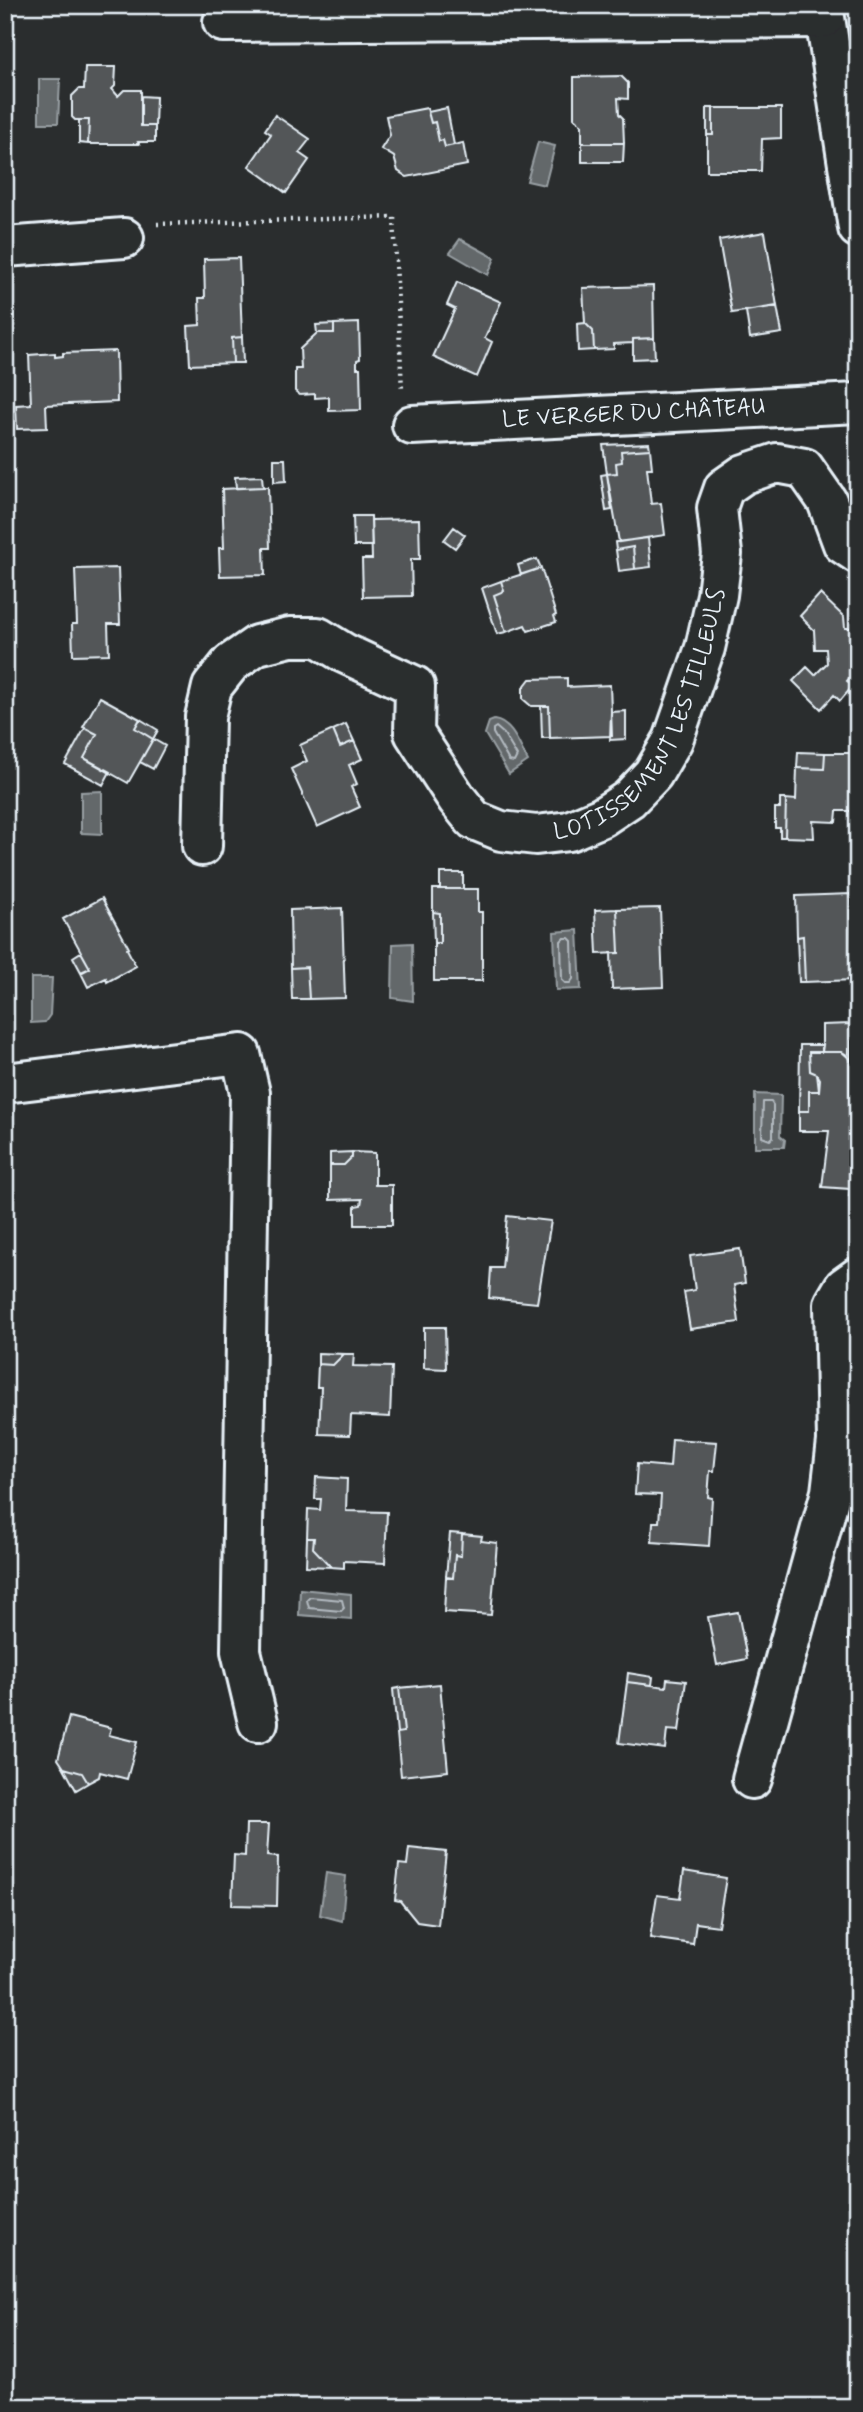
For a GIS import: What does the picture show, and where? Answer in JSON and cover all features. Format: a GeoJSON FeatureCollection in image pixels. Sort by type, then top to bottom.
{"type":"FeatureCollection","features":[{"type":"Feature","properties":{"kind":"street"},"geometry":{"type":"LineString","coordinates":[[223,22],[823,11],[858,228]]}},
{"type":"Feature","properties":{"kind":"street"},"geometry":{"type":"LineString","coordinates":[[5,247],[124,238]]}},
{"type":"Feature","properties":{"kind":"street","name":"LE VERGER DU CHÂTEAU"},"geometry":{"type":"LineString","coordinates":[[412,425],[858,403]]}},
{"type":"Feature","properties":{"kind":"street","name":"LOTISSEMENT LES TILLEULS"},"geometry":{"type":"LineString","coordinates":[[202,846],[205,717],[212,687],[231,663],[257,645],[290,637],[318,637],[344,653],[415,687],[414,733],[474,820],[501,831],[536,835],[569,831],[602,817],[629,799],[653,774],[673,740],[705,648],[717,595],[722,554],[717,508],[724,488],[744,474],[777,463],[804,468],[827,500],[843,544],[858,554]]}},
{"type":"Feature","properties":{"kind":"street"},"geometry":{"type":"LineString","coordinates":[[5,1083],[241,1054],[250,1093],[241,1651],[258,1722]]}},
{"type":"Feature","properties":{"kind":"street"},"geometry":{"type":"LineString","coordinates":[[752,1779],[831,1492],[837,1441],[834,1304],[844,1287],[858,1277]]}},
{"type":"Feature","properties":{"kind":"path"},"geometry":{"type":"LineString","coordinates":[[124,238],[150,224],[394,217],[402,389],[412,425]]}},
{"type":"Feature","properties":{"kind":"water"},"geometry":{"type":"Polygon","coordinates":[[[39,79],[60,79],[58,123],[39,123],[39,79]]]}},
{"type":"Feature","properties":{"kind":"water"},"geometry":{"type":"Polygon","coordinates":[[[538,142],[555,146],[545,185],[527,181],[538,142]]]}},
{"type":"Feature","properties":{"kind":"water"},"geometry":{"type":"Polygon","coordinates":[[[460,239],[495,258],[488,275],[450,253],[460,239]]]}},
{"type":"Feature","properties":{"kind":"water"},"geometry":{"type":"Polygon","coordinates":[[[494,720],[511,730],[528,761],[509,774],[485,734],[489,722],[494,720]]]}},
{"type":"Feature","properties":{"kind":"water"},"geometry":{"type":"Polygon","coordinates":[[[102,791],[102,834],[81,833],[81,792],[102,791]]]}},
{"type":"Feature","properties":{"kind":"water"},"geometry":{"type":"Polygon","coordinates":[[[578,930],[581,989],[556,990],[554,932],[578,930]]]}},
{"type":"Feature","properties":{"kind":"water"},"geometry":{"type":"Polygon","coordinates":[[[412,943],[413,1001],[392,998],[393,944],[412,943]]]}},
{"type":"Feature","properties":{"kind":"water"},"geometry":{"type":"Polygon","coordinates":[[[31,978],[52,978],[50,1015],[45,1022],[31,1023],[31,978]]]}},
{"type":"Feature","properties":{"kind":"water"},"geometry":{"type":"Polygon","coordinates":[[[755,1094],[781,1095],[780,1136],[785,1140],[784,1147],[755,1147],[755,1094]]]}},
{"type":"Feature","properties":{"kind":"water"},"geometry":{"type":"Polygon","coordinates":[[[300,1589],[351,1594],[351,1619],[299,1615],[300,1589]]]}},
{"type":"Feature","properties":{"kind":"water"},"geometry":{"type":"Polygon","coordinates":[[[326,1873],[346,1876],[342,1921],[320,1915],[326,1873]]]}},
{"type":"Feature","properties":{"kind":"building"},"geometry":{"type":"Polygon","coordinates":[[[85,67],[116,67],[115,86],[112,89],[118,96],[124,90],[141,90],[141,126],[155,126],[155,142],[88,144],[89,120],[75,120],[72,117],[72,96],[79,89],[84,89],[85,67]]]}},
{"type":"Feature","properties":{"kind":"building"},"geometry":{"type":"Polygon","coordinates":[[[621,76],[628,83],[628,99],[618,98],[619,114],[623,118],[624,143],[582,143],[582,125],[574,118],[574,77],[621,76]]]}},
{"type":"Feature","properties":{"kind":"building"},"geometry":{"type":"Polygon","coordinates":[[[141,96],[156,97],[155,126],[141,126],[141,96]]]}},
{"type":"Feature","properties":{"kind":"building"},"geometry":{"type":"Polygon","coordinates":[[[427,108],[431,123],[435,122],[439,141],[443,140],[445,147],[463,143],[467,165],[407,177],[398,171],[394,157],[381,149],[390,135],[386,116],[427,108]]]}},
{"type":"Feature","properties":{"kind":"building"},"geometry":{"type":"Polygon","coordinates":[[[447,108],[454,145],[445,147],[443,140],[439,141],[435,122],[431,123],[428,112],[447,108]]]}},
{"type":"Feature","properties":{"kind":"building"},"geometry":{"type":"Polygon","coordinates":[[[707,108],[713,108],[713,135],[707,135],[707,108]]]}},
{"type":"Feature","properties":{"kind":"building"},"geometry":{"type":"Polygon","coordinates":[[[713,108],[781,108],[781,138],[762,139],[761,171],[707,171],[707,135],[713,135],[713,108]]]}},
{"type":"Feature","properties":{"kind":"building"},"geometry":{"type":"Polygon","coordinates":[[[275,115],[310,139],[299,153],[309,160],[286,193],[249,166],[271,134],[265,130],[275,115]]]}},
{"type":"Feature","properties":{"kind":"building"},"geometry":{"type":"Polygon","coordinates":[[[79,120],[89,120],[88,144],[79,143],[79,120]]]}},
{"type":"Feature","properties":{"kind":"building"},"geometry":{"type":"Polygon","coordinates":[[[582,143],[624,143],[623,162],[582,162],[582,143]]]}},
{"type":"Feature","properties":{"kind":"building"},"geometry":{"type":"Polygon","coordinates":[[[765,232],[777,306],[732,313],[719,240],[765,232]]]}},
{"type":"Feature","properties":{"kind":"building"},"geometry":{"type":"Polygon","coordinates":[[[239,258],[242,337],[232,338],[233,363],[190,365],[188,326],[200,325],[199,298],[205,298],[204,259],[239,258]]]}},
{"type":"Feature","properties":{"kind":"building"},"geometry":{"type":"Polygon","coordinates":[[[457,282],[501,302],[485,338],[492,342],[477,377],[433,357],[455,309],[447,305],[457,282]]]}},
{"type":"Feature","properties":{"kind":"building"},"geometry":{"type":"Polygon","coordinates":[[[653,286],[654,338],[633,339],[633,343],[614,344],[614,349],[594,350],[593,331],[585,323],[583,288],[653,286]]]}},
{"type":"Feature","properties":{"kind":"building"},"geometry":{"type":"Polygon","coordinates":[[[777,306],[782,333],[750,338],[746,311],[777,306]]]}},
{"type":"Feature","properties":{"kind":"building"},"geometry":{"type":"Polygon","coordinates":[[[359,323],[360,359],[357,360],[357,368],[360,368],[361,410],[329,411],[329,397],[315,398],[315,394],[300,395],[295,391],[295,369],[301,369],[300,349],[317,333],[334,333],[334,324],[359,323]]]}},
{"type":"Feature","properties":{"kind":"building"},"geometry":{"type":"Polygon","coordinates":[[[585,323],[593,331],[594,350],[578,351],[577,324],[585,323]]]}},
{"type":"Feature","properties":{"kind":"building"},"geometry":{"type":"Polygon","coordinates":[[[334,324],[334,333],[317,333],[316,325],[334,324]]]}},
{"type":"Feature","properties":{"kind":"building"},"geometry":{"type":"Polygon","coordinates":[[[242,337],[243,363],[233,363],[232,338],[242,337]]]}},
{"type":"Feature","properties":{"kind":"building"},"geometry":{"type":"Polygon","coordinates":[[[654,338],[655,358],[633,359],[633,339],[654,338]]]}},
{"type":"Feature","properties":{"kind":"building"},"geometry":{"type":"Polygon","coordinates":[[[116,351],[117,402],[46,405],[47,428],[17,429],[16,405],[31,404],[29,355],[55,353],[55,357],[63,356],[63,353],[116,351]]]}},
{"type":"Feature","properties":{"kind":"building"},"geometry":{"type":"Polygon","coordinates":[[[649,443],[650,449],[621,451],[622,462],[616,463],[617,473],[607,474],[603,445],[649,443]]]}},
{"type":"Feature","properties":{"kind":"building"},"geometry":{"type":"Polygon","coordinates":[[[650,449],[652,468],[647,468],[651,504],[661,503],[665,535],[619,542],[607,474],[617,473],[616,463],[622,462],[621,451],[650,449]]]}},
{"type":"Feature","properties":{"kind":"building"},"geometry":{"type":"Polygon","coordinates":[[[274,459],[285,459],[286,481],[274,482],[274,459]]]}},
{"type":"Feature","properties":{"kind":"building"},"geometry":{"type":"Polygon","coordinates":[[[607,474],[612,510],[606,511],[601,475],[607,474]]]}},
{"type":"Feature","properties":{"kind":"building"},"geometry":{"type":"Polygon","coordinates":[[[262,476],[263,487],[236,488],[235,477],[262,476]]]}},
{"type":"Feature","properties":{"kind":"building"},"geometry":{"type":"Polygon","coordinates":[[[268,487],[270,548],[264,548],[265,575],[220,576],[219,548],[224,548],[222,489],[268,487]]]}},
{"type":"Feature","properties":{"kind":"building"},"geometry":{"type":"Polygon","coordinates":[[[353,516],[371,516],[372,546],[354,546],[353,516]]]}},
{"type":"Feature","properties":{"kind":"building"},"geometry":{"type":"Polygon","coordinates":[[[419,519],[420,559],[411,559],[412,596],[363,597],[362,559],[372,559],[371,520],[419,519]]]}},
{"type":"Feature","properties":{"kind":"building"},"geometry":{"type":"Polygon","coordinates":[[[454,527],[465,535],[455,548],[444,540],[454,527]]]}},
{"type":"Feature","properties":{"kind":"building"},"geometry":{"type":"Polygon","coordinates":[[[648,538],[651,567],[635,569],[633,547],[616,550],[615,542],[648,538]]]}},
{"type":"Feature","properties":{"kind":"building"},"geometry":{"type":"Polygon","coordinates":[[[633,547],[635,569],[619,571],[616,550],[633,547]]]}},
{"type":"Feature","properties":{"kind":"building"},"geometry":{"type":"Polygon","coordinates":[[[537,559],[541,568],[521,575],[518,565],[537,559]]]}},
{"type":"Feature","properties":{"kind":"building"},"geometry":{"type":"Polygon","coordinates":[[[118,568],[120,624],[108,624],[109,654],[73,655],[72,624],[77,624],[75,569],[118,568]]]}},
{"type":"Feature","properties":{"kind":"building"},"geometry":{"type":"Polygon","coordinates":[[[541,568],[556,622],[528,631],[525,625],[506,632],[494,595],[504,591],[501,581],[541,568]]]}},
{"type":"Feature","properties":{"kind":"building"},"geometry":{"type":"Polygon","coordinates":[[[501,581],[504,591],[494,595],[506,632],[497,634],[482,588],[501,581]]]}},
{"type":"Feature","properties":{"kind":"building"},"geometry":{"type":"Polygon","coordinates":[[[820,594],[844,617],[845,628],[855,628],[856,671],[847,681],[853,686],[840,701],[834,695],[821,709],[793,681],[807,667],[815,675],[827,663],[826,649],[815,649],[814,630],[800,616],[820,594]]]}},
{"type":"Feature","properties":{"kind":"building"},"geometry":{"type":"Polygon","coordinates":[[[567,678],[567,687],[610,685],[612,736],[550,738],[549,706],[531,706],[523,699],[523,688],[530,679],[567,678]]]}},
{"type":"Feature","properties":{"kind":"building"},"geometry":{"type":"Polygon","coordinates":[[[100,697],[140,719],[135,728],[153,739],[128,783],[84,758],[97,734],[83,727],[100,697]]]}},
{"type":"Feature","properties":{"kind":"building"},"geometry":{"type":"Polygon","coordinates":[[[541,706],[549,706],[550,738],[542,738],[541,706]]]}},
{"type":"Feature","properties":{"kind":"building"},"geometry":{"type":"Polygon","coordinates":[[[626,711],[626,739],[610,740],[611,712],[626,711]]]}},
{"type":"Feature","properties":{"kind":"building"},"geometry":{"type":"Polygon","coordinates":[[[140,719],[158,730],[153,739],[135,728],[140,719]]]}},
{"type":"Feature","properties":{"kind":"building"},"geometry":{"type":"Polygon","coordinates":[[[346,724],[354,741],[340,747],[333,730],[346,724]]]}},
{"type":"Feature","properties":{"kind":"building"},"geometry":{"type":"Polygon","coordinates":[[[85,728],[97,734],[84,758],[110,772],[103,785],[65,764],[85,728]]]}},
{"type":"Feature","properties":{"kind":"building"},"geometry":{"type":"Polygon","coordinates":[[[333,730],[340,747],[354,741],[362,759],[349,765],[357,784],[351,787],[360,807],[317,827],[291,769],[307,761],[300,745],[333,730]]]}},
{"type":"Feature","properties":{"kind":"building"},"geometry":{"type":"Polygon","coordinates":[[[153,739],[165,746],[153,769],[140,762],[153,739]]]}},
{"type":"Feature","properties":{"kind":"building"},"geometry":{"type":"Polygon","coordinates":[[[798,752],[825,753],[824,769],[797,768],[798,752]]]}},
{"type":"Feature","properties":{"kind":"building"},"geometry":{"type":"Polygon","coordinates":[[[825,753],[855,753],[853,780],[858,780],[858,804],[853,804],[853,811],[837,811],[836,822],[813,821],[814,838],[785,837],[786,799],[796,800],[797,768],[824,769],[825,753]]]}},
{"type":"Feature","properties":{"kind":"building"},"geometry":{"type":"Polygon","coordinates":[[[780,799],[786,799],[785,837],[780,837],[780,828],[775,828],[775,808],[780,808],[780,799]]]}},
{"type":"Feature","properties":{"kind":"building"},"geometry":{"type":"Polygon","coordinates":[[[440,873],[463,873],[463,889],[440,889],[440,873]]]}},
{"type":"Feature","properties":{"kind":"building"},"geometry":{"type":"Polygon","coordinates":[[[433,889],[478,889],[478,912],[482,912],[482,981],[434,981],[434,943],[440,943],[440,913],[433,912],[433,889]]]}},
{"type":"Feature","properties":{"kind":"building"},"geometry":{"type":"Polygon","coordinates":[[[851,894],[854,980],[805,982],[803,936],[797,937],[796,896],[851,894]]]}},
{"type":"Feature","properties":{"kind":"building"},"geometry":{"type":"Polygon","coordinates":[[[102,898],[136,966],[107,982],[106,978],[88,987],[81,973],[90,968],[63,919],[102,898]]]}},
{"type":"Feature","properties":{"kind":"building"},"geometry":{"type":"Polygon","coordinates":[[[342,908],[345,998],[309,999],[307,967],[291,968],[290,910],[342,908]]]}},
{"type":"Feature","properties":{"kind":"building"},"geometry":{"type":"Polygon","coordinates":[[[660,908],[663,987],[612,989],[611,953],[619,953],[617,909],[660,908]]]}},
{"type":"Feature","properties":{"kind":"building"},"geometry":{"type":"Polygon","coordinates":[[[617,909],[619,953],[597,954],[595,910],[617,909]]]}},
{"type":"Feature","properties":{"kind":"building"},"geometry":{"type":"Polygon","coordinates":[[[433,912],[440,913],[440,943],[434,943],[433,912]]]}},
{"type":"Feature","properties":{"kind":"building"},"geometry":{"type":"Polygon","coordinates":[[[803,936],[805,982],[799,982],[797,937],[803,936]]]}},
{"type":"Feature","properties":{"kind":"building"},"geometry":{"type":"Polygon","coordinates":[[[81,952],[90,968],[81,972],[73,957],[81,952]]]}},
{"type":"Feature","properties":{"kind":"building"},"geometry":{"type":"Polygon","coordinates":[[[307,967],[309,999],[292,999],[291,968],[307,967]]]}},
{"type":"Feature","properties":{"kind":"building"},"geometry":{"type":"Polygon","coordinates":[[[851,1024],[851,1064],[847,1055],[842,1052],[822,1052],[822,1025],[851,1024]]]}},
{"type":"Feature","properties":{"kind":"building"},"geometry":{"type":"Polygon","coordinates":[[[800,1045],[823,1045],[822,1052],[809,1052],[810,1071],[820,1079],[819,1091],[809,1091],[809,1111],[799,1111],[800,1045]]]}},
{"type":"Feature","properties":{"kind":"building"},"geometry":{"type":"Polygon","coordinates":[[[809,1052],[842,1052],[850,1059],[850,1131],[857,1135],[850,1145],[849,1162],[858,1162],[858,1197],[849,1196],[850,1189],[822,1187],[829,1131],[799,1131],[799,1111],[809,1111],[809,1091],[819,1091],[817,1074],[810,1071],[809,1052]]]}},
{"type":"Feature","properties":{"kind":"building"},"geometry":{"type":"Polygon","coordinates":[[[352,1152],[375,1153],[375,1185],[392,1185],[392,1225],[355,1225],[355,1206],[361,1205],[362,1199],[330,1200],[330,1165],[344,1165],[352,1157],[352,1152]]]}},
{"type":"Feature","properties":{"kind":"building"},"geometry":{"type":"Polygon","coordinates":[[[352,1152],[352,1157],[344,1165],[330,1165],[330,1153],[352,1152]]]}},
{"type":"Feature","properties":{"kind":"building"},"geometry":{"type":"Polygon","coordinates":[[[507,1216],[551,1221],[537,1303],[489,1298],[491,1268],[502,1268],[507,1216]]]}},
{"type":"Feature","properties":{"kind":"building"},"geometry":{"type":"Polygon","coordinates":[[[740,1249],[745,1283],[734,1285],[739,1322],[690,1329],[684,1292],[695,1290],[690,1256],[740,1249]]]}},
{"type":"Feature","properties":{"kind":"building"},"geometry":{"type":"Polygon","coordinates":[[[424,1327],[445,1327],[446,1369],[424,1368],[424,1327]]]}},
{"type":"Feature","properties":{"kind":"building"},"geometry":{"type":"Polygon","coordinates":[[[318,1353],[344,1354],[333,1365],[318,1364],[318,1353]]]}},
{"type":"Feature","properties":{"kind":"building"},"geometry":{"type":"Polygon","coordinates":[[[344,1354],[354,1354],[353,1366],[392,1367],[390,1417],[351,1415],[350,1435],[319,1434],[321,1387],[317,1387],[318,1364],[333,1365],[344,1354]]]}},
{"type":"Feature","properties":{"kind":"building"},"geometry":{"type":"Polygon","coordinates":[[[672,1439],[717,1442],[714,1471],[710,1471],[708,1497],[712,1498],[709,1546],[652,1542],[653,1522],[659,1522],[661,1495],[635,1494],[637,1464],[670,1467],[672,1439]]]}},
{"type":"Feature","properties":{"kind":"building"},"geometry":{"type":"Polygon","coordinates":[[[316,1477],[347,1479],[346,1511],[387,1512],[385,1563],[344,1561],[344,1568],[331,1567],[313,1548],[314,1538],[307,1538],[308,1509],[320,1510],[321,1499],[315,1499],[316,1477]]]}},
{"type":"Feature","properties":{"kind":"building"},"geometry":{"type":"Polygon","coordinates":[[[450,1533],[462,1534],[461,1556],[455,1555],[453,1578],[446,1577],[450,1533]]]}},
{"type":"Feature","properties":{"kind":"building"},"geometry":{"type":"Polygon","coordinates":[[[462,1534],[482,1536],[481,1541],[497,1543],[491,1615],[444,1612],[446,1577],[453,1578],[455,1555],[461,1556],[462,1534]]]}},
{"type":"Feature","properties":{"kind":"building"},"geometry":{"type":"Polygon","coordinates":[[[307,1538],[314,1538],[313,1548],[331,1567],[306,1566],[307,1538]]]}},
{"type":"Feature","properties":{"kind":"building"},"geometry":{"type":"Polygon","coordinates":[[[849,1595],[858,1596],[858,1640],[848,1640],[849,1595]]]}},
{"type":"Feature","properties":{"kind":"building"},"geometry":{"type":"Polygon","coordinates":[[[738,1612],[747,1659],[717,1665],[708,1617],[738,1612]]]}},
{"type":"Feature","properties":{"kind":"building"},"geometry":{"type":"Polygon","coordinates":[[[628,1673],[653,1677],[652,1685],[627,1682],[628,1673]]]}},
{"type":"Feature","properties":{"kind":"building"},"geometry":{"type":"Polygon","coordinates":[[[667,1679],[686,1681],[679,1731],[667,1730],[665,1749],[619,1743],[627,1682],[666,1687],[667,1679]]]}},
{"type":"Feature","properties":{"kind":"building"},"geometry":{"type":"Polygon","coordinates":[[[440,1684],[448,1771],[401,1776],[397,1733],[404,1732],[399,1688],[440,1684]]]}},
{"type":"Feature","properties":{"kind":"building"},"geometry":{"type":"Polygon","coordinates":[[[399,1688],[404,1732],[397,1733],[393,1689],[399,1688]]]}},
{"type":"Feature","properties":{"kind":"building"},"geometry":{"type":"Polygon","coordinates":[[[69,1717],[111,1728],[109,1735],[137,1742],[127,1779],[100,1772],[99,1777],[88,1783],[82,1773],[64,1768],[58,1759],[69,1717]]]}},
{"type":"Feature","properties":{"kind":"building"},"geometry":{"type":"Polygon","coordinates":[[[64,1768],[82,1773],[88,1783],[76,1790],[64,1768]]]}},
{"type":"Feature","properties":{"kind":"building"},"geometry":{"type":"Polygon","coordinates":[[[246,1824],[269,1824],[267,1856],[278,1857],[277,1906],[232,1905],[234,1855],[245,1856],[246,1824]]]}},
{"type":"Feature","properties":{"kind":"building"},"geometry":{"type":"Polygon","coordinates":[[[409,1848],[446,1852],[438,1925],[417,1922],[400,1901],[395,1900],[399,1864],[407,1865],[409,1848]]]}},
{"type":"Feature","properties":{"kind":"building"},"geometry":{"type":"Polygon","coordinates":[[[684,1871],[726,1878],[718,1926],[696,1923],[693,1944],[650,1938],[657,1895],[680,1898],[684,1871]]]}}]}
